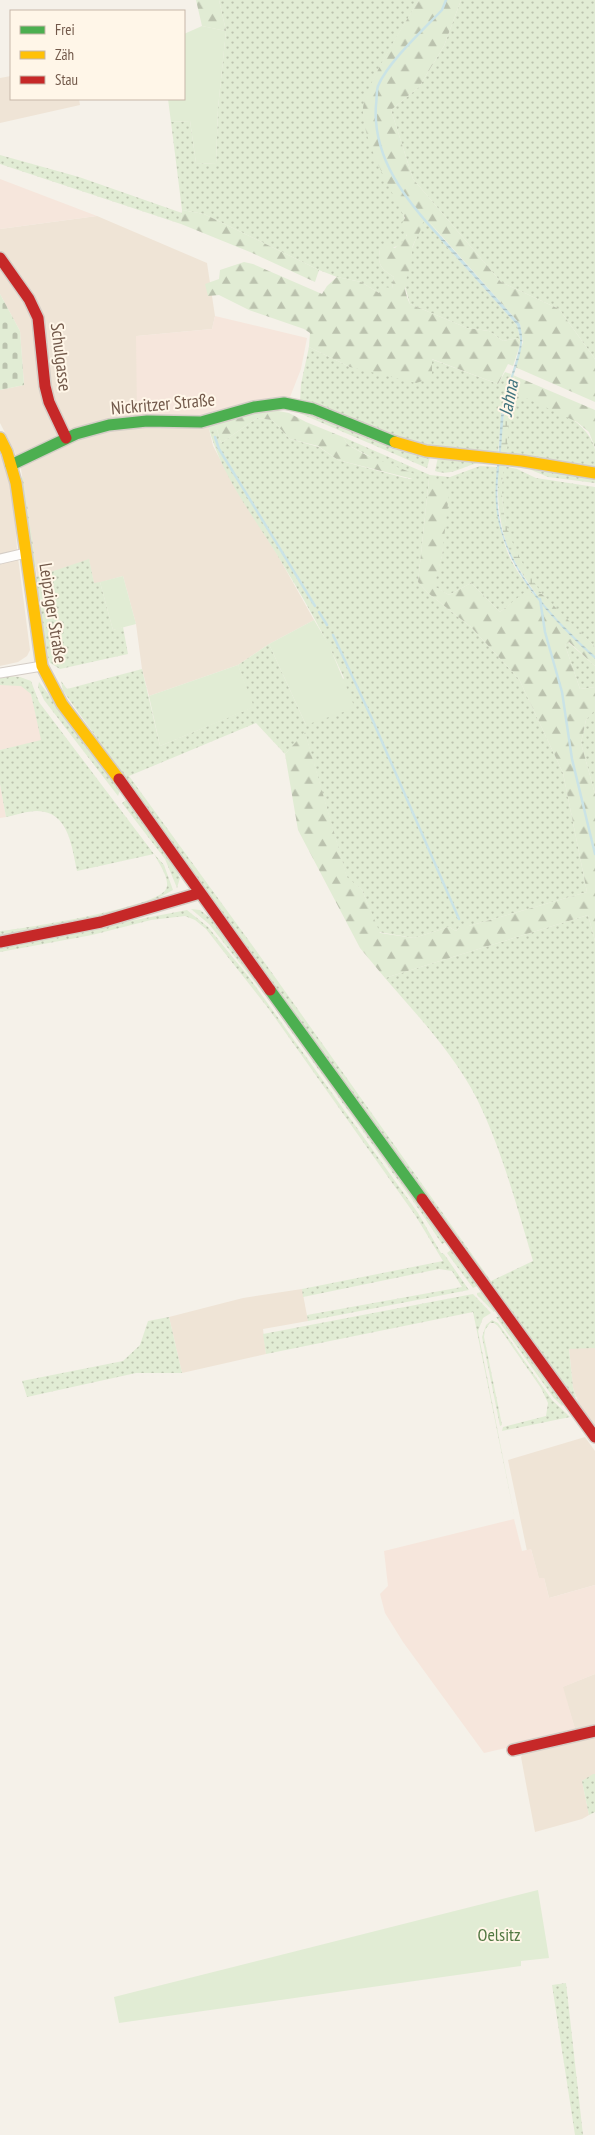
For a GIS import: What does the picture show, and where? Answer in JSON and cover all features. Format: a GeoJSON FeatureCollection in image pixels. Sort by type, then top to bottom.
{"type":"FeatureCollection","features":[{"type":"Feature","properties":{"kind":"street","name":"Schulgasse"},"geometry":{"type":"LineString","coordinates":[[0,258],[29,299],[38,318],[44,386],[49,402],[66,438]]}},
{"type":"Feature","properties":{"kind":"street","name":"Nickritzer Straße"},"geometry":{"type":"LineString","coordinates":[[11,465],[66,438],[109,425],[147,421],[201,422],[254,407],[294,404],[327,414],[417,449],[434,453],[510,460],[595,473]]}},
{"type":"Feature","properties":{"kind":"street","name":"Leipziger Straße"},"geometry":{"type":"LineString","coordinates":[[0,438],[11,465],[17,490],[42,666],[54,691],[130,792],[200,893],[595,1438]]}},
{"type":"Feature","properties":{"kind":"street","name":"Leipziger Straße"},"geometry":{"type":"LineString","coordinates":[[0,559],[26,553]]}},
{"type":"Feature","properties":{"kind":"street"},"geometry":{"type":"LineString","coordinates":[[0,673],[42,666]]}},
{"type":"Feature","properties":{"kind":"street"},"geometry":{"type":"LineString","coordinates":[[0,942],[85,926],[148,910],[200,893]]}},
{"type":"Feature","properties":{"kind":"street"},"geometry":{"type":"LineString","coordinates":[[513,1750],[595,1732]]}},
{"type":"Feature","properties":{"kind":"shaded area"},"geometry":{"type":"Polygon","coordinates":[[[10,76],[10,100],[79,100],[80,105],[0,123],[0,78],[10,76]]]}},
{"type":"Feature","properties":{"kind":"shaded area"},"geometry":{"type":"Polygon","coordinates":[[[0,179],[97,216],[0,229],[0,179]]]}},
{"type":"Feature","properties":{"kind":"shaded area"},"geometry":{"type":"Polygon","coordinates":[[[97,216],[207,263],[215,316],[212,329],[137,336],[137,415],[177,416],[208,425],[213,446],[237,491],[277,554],[314,620],[269,644],[238,665],[149,696],[142,669],[136,624],[123,576],[94,584],[89,560],[37,577],[21,469],[14,450],[0,423],[0,390],[24,385],[20,331],[0,294],[0,229],[97,216]]]}},
{"type":"Feature","properties":{"kind":"shaded area"},"geometry":{"type":"Polygon","coordinates":[[[215,316],[307,338],[301,369],[290,397],[269,398],[205,417],[137,415],[136,336],[212,329],[215,316]]]}},
{"type":"Feature","properties":{"kind":"shaded area"},"geometry":{"type":"Polygon","coordinates":[[[0,454],[7,470],[14,499],[17,550],[30,650],[27,656],[18,662],[0,666],[0,454]]]}},
{"type":"Feature","properties":{"kind":"shaded area"},"geometry":{"type":"Polygon","coordinates":[[[0,677],[20,677],[31,694],[42,741],[0,750],[0,677]]]}},
{"type":"Feature","properties":{"kind":"shaded area"},"geometry":{"type":"Polygon","coordinates":[[[0,784],[6,817],[0,818],[0,784]]]}},
{"type":"Feature","properties":{"kind":"shaded area"},"geometry":{"type":"Polygon","coordinates":[[[302,1289],[308,1321],[263,1329],[266,1354],[182,1373],[169,1317],[243,1298],[302,1289]]]}},
{"type":"Feature","properties":{"kind":"shaded area"},"geometry":{"type":"Polygon","coordinates":[[[569,1348],[595,1348],[595,1428],[580,1407],[573,1388],[569,1348]]]}},
{"type":"Feature","properties":{"kind":"shaded area"},"geometry":{"type":"Polygon","coordinates":[[[585,1437],[595,1451],[595,1585],[549,1598],[544,1578],[539,1579],[531,1549],[527,1551],[508,1460],[585,1437]]]}},
{"type":"Feature","properties":{"kind":"shaded area"},"geometry":{"type":"Polygon","coordinates":[[[514,1519],[522,1551],[531,1549],[539,1578],[544,1578],[549,1598],[595,1585],[595,1674],[563,1687],[576,1732],[484,1753],[403,1642],[385,1613],[380,1594],[388,1586],[384,1551],[514,1519]]]}},
{"type":"Feature","properties":{"kind":"shaded area"},"geometry":{"type":"Polygon","coordinates":[[[595,1674],[595,1728],[576,1732],[562,1687],[595,1674]]]}},
{"type":"Feature","properties":{"kind":"shaded area"},"geometry":{"type":"Polygon","coordinates":[[[595,1735],[595,1774],[582,1781],[589,1815],[582,1819],[535,1832],[521,1757],[524,1752],[595,1735]]]}},
{"type":"Feature","properties":{"kind":"green space"},"geometry":{"type":"Polygon","coordinates":[[[196,0],[219,0],[226,31],[202,26],[196,0]]]}},
{"type":"Feature","properties":{"kind":"green space"},"geometry":{"type":"Polygon","coordinates":[[[219,0],[419,0],[379,69],[364,109],[365,124],[370,141],[403,212],[407,226],[406,237],[402,243],[395,247],[380,249],[379,259],[381,266],[394,277],[392,288],[379,293],[361,282],[337,277],[319,270],[204,214],[182,210],[171,122],[190,121],[196,163],[216,164],[218,108],[226,31],[219,0]]]}},
{"type":"Feature","properties":{"kind":"green space"},"geometry":{"type":"Polygon","coordinates":[[[419,0],[461,0],[444,46],[419,87],[391,110],[413,179],[501,282],[559,309],[595,359],[595,402],[515,367],[523,342],[520,324],[431,224],[423,222],[412,247],[411,266],[405,285],[410,304],[467,328],[489,331],[503,341],[517,338],[521,342],[513,366],[508,364],[498,384],[432,359],[432,378],[416,383],[350,367],[309,347],[310,333],[304,329],[249,310],[219,295],[208,296],[205,284],[219,279],[220,270],[244,262],[253,264],[322,294],[327,286],[337,277],[361,282],[379,293],[383,287],[392,288],[394,277],[381,266],[379,259],[380,249],[388,245],[395,248],[404,240],[407,235],[400,227],[405,218],[373,151],[364,123],[363,110],[370,86],[377,71],[419,0]]]}},
{"type":"Feature","properties":{"kind":"green space"},"geometry":{"type":"Polygon","coordinates":[[[461,0],[595,0],[595,359],[559,309],[501,282],[413,179],[391,110],[419,87],[444,46],[461,0]]]}},
{"type":"Feature","properties":{"kind":"green space"},"geometry":{"type":"Polygon","coordinates":[[[202,26],[226,31],[218,108],[216,164],[196,163],[190,121],[171,122],[168,100],[185,100],[185,34],[202,26]]]}},
{"type":"Feature","properties":{"kind":"green space"},"geometry":{"type":"Polygon","coordinates":[[[0,155],[79,177],[182,213],[181,224],[0,164],[0,155]]]}},
{"type":"Feature","properties":{"kind":"green space"},"geometry":{"type":"Polygon","coordinates":[[[182,210],[204,214],[319,270],[315,282],[250,252],[181,224],[182,210]]]}},
{"type":"Feature","properties":{"kind":"green space"},"geometry":{"type":"Polygon","coordinates":[[[423,221],[431,224],[441,236],[439,238],[517,325],[521,342],[517,338],[503,341],[489,331],[467,328],[410,304],[404,283],[412,257],[411,251],[423,221]]]}},
{"type":"Feature","properties":{"kind":"green space"},"geometry":{"type":"Polygon","coordinates":[[[0,294],[20,331],[24,385],[0,390],[0,294]]]}},
{"type":"Feature","properties":{"kind":"green space"},"geometry":{"type":"Polygon","coordinates":[[[309,347],[350,367],[431,359],[498,384],[505,372],[511,374],[503,404],[498,452],[429,448],[300,401],[301,384],[309,347]]]}},
{"type":"Feature","properties":{"kind":"green space"},"geometry":{"type":"Polygon","coordinates":[[[513,375],[515,376],[502,479],[503,504],[505,519],[513,544],[542,594],[536,594],[515,562],[505,538],[500,516],[498,468],[500,443],[503,418],[513,375]]]}},
{"type":"Feature","properties":{"kind":"green space"},"geometry":{"type":"Polygon","coordinates":[[[515,376],[595,410],[595,448],[589,432],[577,422],[511,391],[515,376]]]}},
{"type":"Feature","properties":{"kind":"green space"},"geometry":{"type":"Polygon","coordinates":[[[511,391],[560,412],[582,427],[590,437],[595,449],[595,469],[510,455],[510,453],[506,452],[511,391]]]}},
{"type":"Feature","properties":{"kind":"green space"},"geometry":{"type":"Polygon","coordinates":[[[299,409],[430,457],[427,468],[299,413],[299,409]]]}},
{"type":"Feature","properties":{"kind":"green space"},"geometry":{"type":"Polygon","coordinates":[[[273,410],[289,413],[343,437],[348,445],[366,455],[415,475],[413,479],[338,460],[318,446],[290,439],[272,420],[257,418],[221,443],[215,423],[255,411],[273,410]]]}},
{"type":"Feature","properties":{"kind":"green space"},"geometry":{"type":"Polygon","coordinates":[[[257,418],[272,420],[290,439],[319,447],[338,460],[409,479],[413,479],[348,445],[343,437],[430,475],[450,477],[480,466],[497,467],[497,502],[502,536],[512,563],[533,594],[526,592],[500,612],[471,583],[449,595],[433,586],[442,556],[444,529],[429,479],[418,582],[428,593],[471,627],[519,679],[563,773],[587,892],[469,926],[460,926],[456,931],[449,927],[414,938],[379,932],[362,890],[347,878],[305,733],[285,754],[256,723],[129,776],[255,949],[491,1281],[488,1281],[63,691],[61,681],[67,689],[142,669],[160,746],[253,707],[238,665],[269,644],[306,725],[344,678],[303,599],[228,476],[213,443],[208,425],[215,423],[221,443],[257,418]]]}},
{"type":"Feature","properties":{"kind":"green space"},"geometry":{"type":"Polygon","coordinates":[[[438,457],[479,463],[447,473],[435,471],[438,457]]]}},
{"type":"Feature","properties":{"kind":"green space"},"geometry":{"type":"Polygon","coordinates":[[[504,466],[517,469],[536,478],[595,487],[595,647],[549,602],[532,582],[523,567],[509,535],[505,518],[502,500],[504,466]]]}},
{"type":"Feature","properties":{"kind":"green space"},"geometry":{"type":"Polygon","coordinates":[[[524,467],[595,476],[595,483],[548,477],[524,467]]]}},
{"type":"Feature","properties":{"kind":"green space"},"geometry":{"type":"Polygon","coordinates":[[[23,477],[36,567],[32,566],[20,479],[23,477]]]}},
{"type":"Feature","properties":{"kind":"green space"},"geometry":{"type":"Polygon","coordinates":[[[429,479],[439,479],[449,494],[442,556],[434,586],[449,595],[471,583],[500,612],[526,591],[533,594],[542,594],[595,647],[595,666],[569,642],[565,645],[580,689],[595,687],[595,710],[586,720],[581,743],[595,794],[595,941],[588,915],[385,978],[360,948],[298,830],[285,754],[305,732],[347,877],[362,890],[380,933],[414,938],[449,927],[456,931],[460,926],[469,926],[587,892],[563,773],[519,679],[471,627],[428,593],[418,582],[429,479]]]}},
{"type":"Feature","properties":{"kind":"green space"},"geometry":{"type":"Polygon","coordinates":[[[89,559],[94,583],[100,582],[113,630],[123,627],[128,654],[60,669],[50,663],[44,647],[33,578],[89,559]]]}},
{"type":"Feature","properties":{"kind":"green space"},"geometry":{"type":"Polygon","coordinates":[[[123,576],[136,624],[113,630],[100,582],[123,576]]]}},
{"type":"Feature","properties":{"kind":"green space"},"geometry":{"type":"Polygon","coordinates":[[[314,620],[329,645],[355,708],[306,725],[269,644],[314,620]]]}},
{"type":"Feature","properties":{"kind":"green space"},"geometry":{"type":"Polygon","coordinates":[[[568,642],[595,666],[595,687],[580,689],[565,645],[568,642]]]}},
{"type":"Feature","properties":{"kind":"green space"},"geometry":{"type":"Polygon","coordinates":[[[238,665],[254,707],[160,746],[149,696],[238,665]]]}},
{"type":"Feature","properties":{"kind":"green space"},"geometry":{"type":"Polygon","coordinates":[[[0,677],[20,677],[31,681],[39,702],[154,854],[77,871],[71,842],[67,832],[56,817],[37,811],[6,817],[0,784],[0,750],[41,740],[31,694],[21,686],[0,685],[0,677]]]}},
{"type":"Feature","properties":{"kind":"green space"},"geometry":{"type":"Polygon","coordinates":[[[39,682],[121,788],[118,796],[44,700],[38,687],[39,682]]]}},
{"type":"Feature","properties":{"kind":"green space"},"geometry":{"type":"Polygon","coordinates":[[[594,710],[595,794],[581,743],[586,720],[594,710]]]}},
{"type":"Feature","properties":{"kind":"green space"},"geometry":{"type":"Polygon","coordinates":[[[126,800],[171,860],[180,878],[177,888],[165,859],[122,803],[126,800]]]}},
{"type":"Feature","properties":{"kind":"green space"},"geometry":{"type":"Polygon","coordinates":[[[154,854],[164,865],[173,890],[133,909],[89,921],[0,937],[0,931],[89,916],[116,910],[158,896],[166,889],[167,881],[154,854]]]}},
{"type":"Feature","properties":{"kind":"green space"},"geometry":{"type":"Polygon","coordinates":[[[191,909],[200,910],[209,917],[276,1002],[272,1004],[209,924],[191,909]]]}},
{"type":"Feature","properties":{"kind":"green space"},"geometry":{"type":"Polygon","coordinates":[[[187,910],[208,927],[248,976],[418,1213],[441,1253],[444,1254],[469,1290],[308,1321],[307,1315],[462,1287],[452,1271],[439,1269],[303,1297],[302,1289],[443,1261],[415,1215],[268,1008],[206,929],[195,920],[185,916],[151,920],[92,935],[0,952],[0,946],[187,910]]]}},
{"type":"Feature","properties":{"kind":"green space"},"geometry":{"type":"Polygon","coordinates":[[[588,915],[595,941],[595,1348],[569,1349],[573,1388],[576,1397],[572,1399],[491,1281],[533,1261],[501,1158],[486,1118],[458,1066],[385,978],[588,915]]]}},
{"type":"Feature","properties":{"kind":"green space"},"geometry":{"type":"Polygon","coordinates":[[[279,1007],[448,1241],[442,1244],[275,1009],[279,1007]]]}},
{"type":"Feature","properties":{"kind":"green space"},"geometry":{"type":"Polygon","coordinates":[[[452,1249],[478,1283],[477,1286],[473,1288],[447,1253],[452,1249]]]}},
{"type":"Feature","properties":{"kind":"green space"},"geometry":{"type":"Polygon","coordinates":[[[481,1292],[496,1309],[494,1312],[477,1295],[477,1293],[481,1292]]]}},
{"type":"Feature","properties":{"kind":"green space"},"geometry":{"type":"Polygon","coordinates":[[[473,1294],[491,1313],[483,1318],[478,1331],[515,1519],[473,1312],[266,1354],[263,1334],[473,1294]]]}},
{"type":"Feature","properties":{"kind":"green space"},"geometry":{"type":"Polygon","coordinates":[[[501,1316],[564,1404],[562,1406],[553,1397],[496,1317],[501,1316]]]}},
{"type":"Feature","properties":{"kind":"green space"},"geometry":{"type":"Polygon","coordinates":[[[169,1317],[182,1373],[136,1373],[27,1397],[22,1381],[123,1361],[140,1345],[148,1321],[169,1317]]]}},
{"type":"Feature","properties":{"kind":"green space"},"geometry":{"type":"Polygon","coordinates":[[[492,1320],[498,1323],[552,1400],[570,1417],[502,1431],[503,1427],[546,1416],[548,1403],[541,1388],[498,1326],[490,1323],[485,1330],[484,1337],[502,1425],[500,1426],[482,1337],[486,1325],[492,1320]]]}},
{"type":"Feature","properties":{"kind":"green space"},"geometry":{"type":"Polygon","coordinates":[[[595,1774],[595,1812],[589,1815],[582,1781],[595,1774]]]}},
{"type":"Feature","properties":{"kind":"green space","name":"Oelsitz"},"geometry":{"type":"Polygon","coordinates":[[[538,1890],[549,1958],[521,1961],[521,1966],[119,2023],[114,1997],[538,1890]]]}},
{"type":"Feature","properties":{"kind":"green space"},"geometry":{"type":"Polygon","coordinates":[[[566,1983],[583,2135],[575,2135],[552,1985],[566,1983]]]}},
{"type":"Feature","properties":{"kind":"water"},"geometry":{"type":"Polygon","coordinates":[[[441,236],[520,324],[522,343],[505,405],[498,478],[498,507],[502,529],[509,550],[533,590],[547,608],[595,656],[595,659],[550,615],[525,581],[505,544],[497,515],[496,477],[502,408],[520,345],[519,334],[517,325],[439,238],[441,236]]]}},
{"type":"Feature","properties":{"kind":"waterway","name":"Jahna"},"geometry":{"type":"LineString","coordinates":[[441,238],[404,194],[394,178],[380,143],[376,124],[376,105],[377,88],[383,77],[407,46],[442,10],[446,0]]}},
{"type":"Feature","properties":{"kind":"waterway"},"geometry":{"type":"LineString","coordinates":[[215,437],[219,449],[315,606]]}},
{"type":"Feature","properties":{"kind":"waterway","name":"Jahna"},"geometry":{"type":"LineString","coordinates":[[540,599],[545,632],[562,692],[572,759],[595,854]]}},
{"type":"Feature","properties":{"kind":"waterway"},"geometry":{"type":"LineString","coordinates":[[319,612],[327,625]]}},
{"type":"Feature","properties":{"kind":"waterway"},"geometry":{"type":"LineString","coordinates":[[333,635],[373,721],[459,919]]}},
{"type":"Feature","properties":{"kind":"traffic: fast"},"geometry":{"type":"LineString","coordinates":[[11,465],[76,434],[109,425],[147,421],[201,422],[254,407],[284,403],[313,409],[395,442]]}},
{"type":"Feature","properties":{"kind":"traffic: fast"},"geometry":{"type":"LineString","coordinates":[[270,990],[422,1199]]}},
{"type":"Feature","properties":{"kind":"traffic: slow"},"geometry":{"type":"LineString","coordinates":[[0,438],[7,452],[16,483],[42,666],[62,704],[119,779]]}},
{"type":"Feature","properties":{"kind":"traffic: slow"},"geometry":{"type":"LineString","coordinates":[[395,442],[426,451],[522,461],[595,473]]}},
{"type":"Feature","properties":{"kind":"traffic: jam"},"geometry":{"type":"LineString","coordinates":[[0,258],[29,299],[38,318],[45,386],[49,402],[66,438]]}},
{"type":"Feature","properties":{"kind":"traffic: jam"},"geometry":{"type":"LineString","coordinates":[[119,779],[270,990]]}},
{"type":"Feature","properties":{"kind":"traffic: jam"},"geometry":{"type":"LineString","coordinates":[[0,942],[101,922],[200,893]]}},
{"type":"Feature","properties":{"kind":"traffic: jam"},"geometry":{"type":"LineString","coordinates":[[422,1199],[595,1437]]}},
{"type":"Feature","properties":{"kind":"traffic: jam"},"geometry":{"type":"LineString","coordinates":[[513,1750],[595,1731]]}}]}
